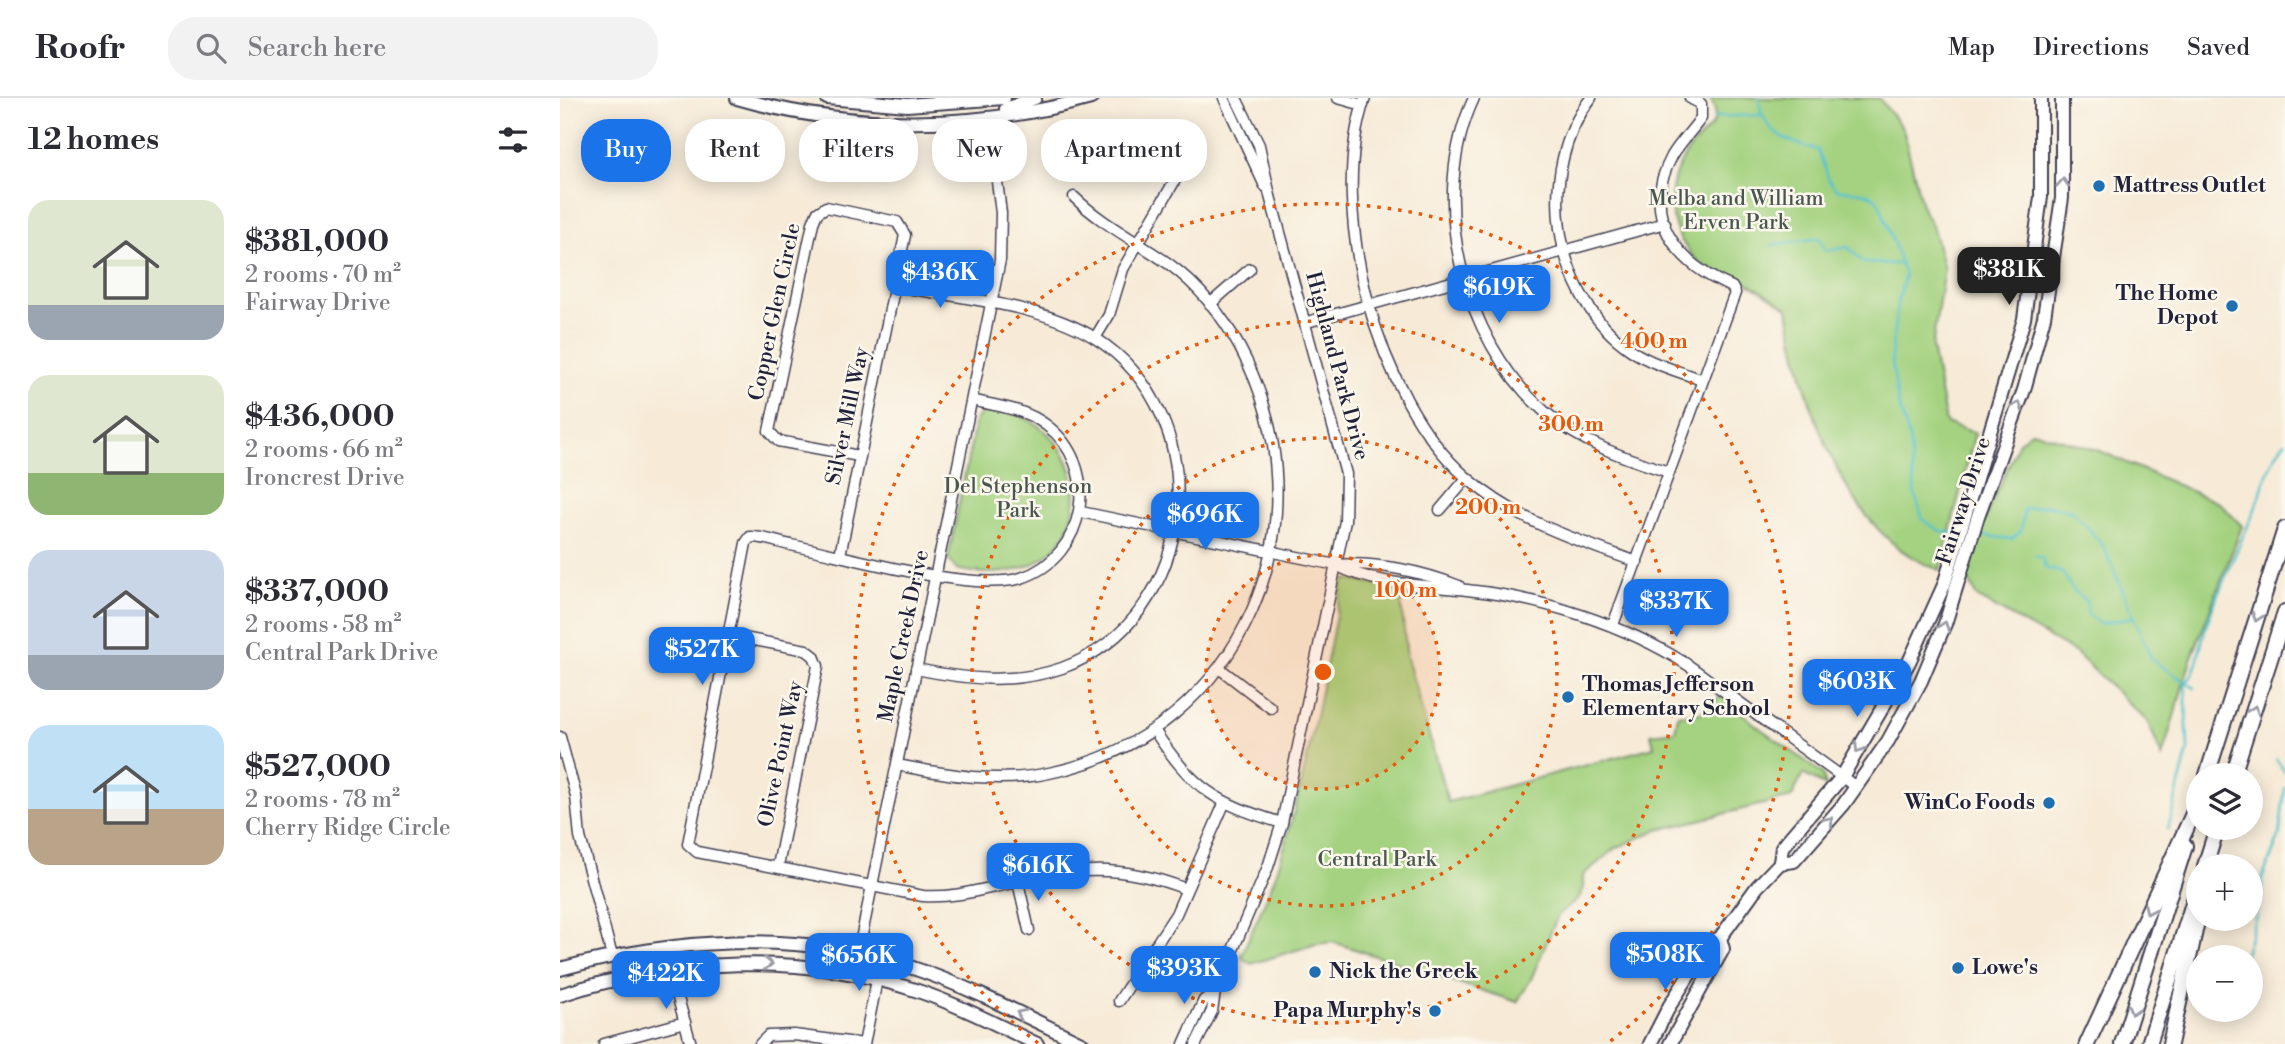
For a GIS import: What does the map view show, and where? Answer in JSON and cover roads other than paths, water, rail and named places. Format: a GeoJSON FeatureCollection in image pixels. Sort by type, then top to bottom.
{"type":"FeatureCollection","features":[{"type":"Feature","properties":{"kind":"highway"},"geometry":{"type":"LineString","coordinates":[[2211,763],[2285,529]]}},
{"type":"Feature","properties":{"kind":"highway"},"geometry":{"type":"LineString","coordinates":[[2237,763],[2285,612]]}},
{"type":"Feature","properties":{"kind":"highway"},"geometry":{"type":"LineString","coordinates":[[2087,1044],[2186,830]]}},
{"type":"Feature","properties":{"kind":"highway"},"geometry":{"type":"LineString","coordinates":[[2122,1044],[2187,840]]}},
{"type":"Feature","properties":{"kind":"highway"},"geometry":{"type":"LineString","coordinates":[[2149,1044],[2186,925]]}},
{"type":"Feature","properties":{"kind":"highway"},"geometry":{"type":"LineString","coordinates":[[2170,1044],[2195,931]]}},
{"type":"Feature","properties":{"kind":"main road"},"geometry":{"type":"LineString","coordinates":[[737,98],[775,108],[839,118],[907,123],[932,122]]}},
{"type":"Feature","properties":{"kind":"main road"},"geometry":{"type":"LineString","coordinates":[[827,98],[907,105],[1004,98]]}},
{"type":"Feature","properties":{"kind":"main road"},"geometry":{"type":"LineString","coordinates":[[989,118],[997,110],[1017,107],[1035,98]]}},
{"type":"Feature","properties":{"kind":"main road"},"geometry":{"type":"LineString","coordinates":[[977,119],[1091,98]]}},
{"type":"Feature","properties":{"kind":"main road","name":"Fairway Drive"},"geometry":{"type":"LineString","coordinates":[[1780,863],[1794,862],[1856,787],[1902,718],[1927,670],[1945,624],[1959,559],[2018,342],[2029,287],[2041,197],[2041,98]]}},
{"type":"Feature","properties":{"kind":"main road","name":"Fairway Drive"},"geometry":{"type":"LineString","coordinates":[[1973,514],[2024,390],[2044,317],[2062,198],[2062,98]]}},
{"type":"Feature","properties":{"kind":"main road"},"geometry":{"type":"LineString","coordinates":[[958,119],[984,110],[988,100]]}},
{"type":"Feature","properties":{"kind":"main road","name":"Fairway Drive"},"geometry":{"type":"LineString","coordinates":[[1650,1044],[1715,940],[1780,863],[1782,847],[1842,777],[1909,662],[1959,559]]}},
{"type":"Feature","properties":{"kind":"main road"},"geometry":{"type":"LineString","coordinates":[[1698,991],[1692,980],[1715,940]]}},
{"type":"Feature","properties":{"kind":"main road"},"geometry":{"type":"LineString","coordinates":[[560,969],[612,956],[712,943],[786,944],[858,954],[905,965],[984,995],[1083,1044]]}},
{"type":"Feature","properties":{"kind":"main road"},"geometry":{"type":"LineString","coordinates":[[560,995],[673,970],[713,965],[786,965],[877,980],[941,1000],[1037,1044]]}},
{"type":"Feature","properties":{"kind":"main road"},"geometry":{"type":"LineString","coordinates":[[877,980],[883,972],[905,965]]}},
{"type":"Feature","properties":{"kind":"main road"},"geometry":{"type":"LineString","coordinates":[[1656,1031],[1665,1024],[1680,1000],[1698,991]]}},
{"type":"Feature","properties":{"kind":"main road"},"geometry":{"type":"LineString","coordinates":[[1670,1044],[1698,991]]}},
{"type":"Feature","properties":{"kind":"street","name":"Highland Park Drive"},"geometry":{"type":"LineString","coordinates":[[1224,98],[1270,195]]}},
{"type":"Feature","properties":{"kind":"street","name":"Highland Park Drive"},"geometry":{"type":"LineString","coordinates":[[1196,1044],[1212,1011],[1215,992],[1268,867],[1282,823],[1345,521],[1346,474],[1307,322],[1270,195],[1259,145],[1236,98]]}},
{"type":"Feature","properties":{"kind":"street"},"geometry":{"type":"LineString","coordinates":[[1338,98],[1364,102],[1353,155],[1351,206],[1356,247],[1388,360],[1410,407],[1429,436],[1467,478],[1509,509],[1542,527],[1637,562]]}},
{"type":"Feature","properties":{"kind":"street"},"geometry":{"type":"LineString","coordinates":[[1474,98],[1458,146],[1454,176],[1455,228],[1467,279],[1490,342],[1510,374],[1532,400],[1585,440],[1625,458],[1669,472]]}},
{"type":"Feature","properties":{"kind":"street"},"geometry":{"type":"LineString","coordinates":[[1591,98],[1570,134],[1561,162],[1558,206],[1566,251],[1580,291],[1615,337],[1650,360],[1702,380]]}},
{"type":"Feature","properties":{"kind":"street"},"geometry":{"type":"LineString","coordinates":[[1613,625],[1733,300],[1734,290],[1691,266],[1668,236],[1664,223],[1661,194],[1666,169],[1680,143],[1701,118],[1703,110],[1701,104],[1690,98]]}},
{"type":"Feature","properties":{"kind":"street","name":"Maple Creek Drive"},"geometry":{"type":"LineString","coordinates":[[858,954],[1000,260],[1002,230],[989,118]]}},
{"type":"Feature","properties":{"kind":"street"},"geometry":{"type":"LineString","coordinates":[[1095,338],[1109,315],[1123,270],[1174,182]]}},
{"type":"Feature","properties":{"kind":"street"},"geometry":{"type":"LineString","coordinates":[[897,765],[981,778],[1031,776],[1095,759],[1154,730],[1189,701],[1219,668],[1251,616],[1272,551],[1277,481],[1270,429],[1248,364],[1229,328],[1184,276],[1097,218],[1074,197]]}},
{"type":"Feature","properties":{"kind":"street","name":"Copper Glen Circle"},"geometry":{"type":"LineString","coordinates":[[859,456],[778,441],[769,431],[817,212],[830,207],[902,225],[905,235],[896,286]]}},
{"type":"Feature","properties":{"kind":"street"},"geometry":{"type":"LineString","coordinates":[[1307,322],[1664,223]]}},
{"type":"Feature","properties":{"kind":"street"},"geometry":{"type":"LineString","coordinates":[[1210,304],[1250,269]]}},
{"type":"Feature","properties":{"kind":"street"},"geometry":{"type":"LineString","coordinates":[[896,286],[1053,319],[1095,338],[1135,375],[1165,424],[1179,477],[1177,531],[1167,564],[1141,608],[1106,644],[1049,672],[1000,680],[968,679],[916,669]]}},
{"type":"Feature","properties":{"kind":"street","name":"Silver Mill Way"},"geometry":{"type":"LineString","coordinates":[[840,555],[896,286]]}},
{"type":"Feature","properties":{"kind":"street"},"geometry":{"type":"LineString","coordinates":[[972,400],[1016,409],[1037,419],[1055,433],[1075,462],[1080,483],[1081,512],[1061,551],[1032,574],[993,583],[936,575],[750,537],[746,544],[727,635],[688,844],[697,852],[873,887],[943,897],[1077,871],[1116,869],[1150,876],[1186,889]]}},
{"type":"Feature","properties":{"kind":"street"},"geometry":{"type":"LineString","coordinates":[[1440,510],[1467,478]]}},
{"type":"Feature","properties":{"kind":"street"},"geometry":{"type":"LineString","coordinates":[[1081,512],[1336,565],[1353,574],[1425,588],[1468,590],[1613,625],[1688,665],[1856,787]]}},
{"type":"Feature","properties":{"kind":"street","name":"Olive Point Way"},"geometry":{"type":"LineString","coordinates":[[727,635],[806,650],[814,656],[818,666],[778,866]]}},
{"type":"Feature","properties":{"kind":"street"},"geometry":{"type":"LineString","coordinates":[[1219,668],[1271,708]]}},
{"type":"Feature","properties":{"kind":"street"},"geometry":{"type":"LineString","coordinates":[[1154,730],[1190,778],[1224,804],[1282,823]]}},
{"type":"Feature","properties":{"kind":"street"},"geometry":{"type":"LineString","coordinates":[[560,737],[576,796],[580,837],[612,956]]}},
{"type":"Feature","properties":{"kind":"street"},"geometry":{"type":"LineString","coordinates":[[1119,1002],[1169,927],[1224,804]]}},
{"type":"Feature","properties":{"kind":"street"},"geometry":{"type":"LineString","coordinates":[[1018,881],[1029,930]]}},
{"type":"Feature","properties":{"kind":"street"},"geometry":{"type":"LineString","coordinates":[[673,970],[691,1044]]}},
{"type":"Feature","properties":{"kind":"street"},"geometry":{"type":"LineString","coordinates":[[760,1044],[768,1037],[794,1035],[864,1044],[877,980]]}},
{"type":"Feature","properties":{"kind":"street","name":"Highland Park Drive"},"geometry":{"type":"LineString","coordinates":[[1184,1044],[1204,1000],[1215,992]]}},
{"type":"Feature","properties":{"kind":"street"},"geometry":{"type":"LineString","coordinates":[[604,1044],[685,1022]]}},
{"type":"Feature","properties":{"kind":"waterway"},"geometry":{"type":"LineString","coordinates":[[1759,98],[1765,120],[1778,135],[1796,144],[1818,150],[1830,182],[1836,189],[1867,193],[1880,205],[1905,275],[1897,305],[1891,356],[1898,403],[1909,437],[1915,495],[1923,520],[1942,532],[1956,533]]}},
{"type":"Feature","properties":{"kind":"waterway"},"geometry":{"type":"LineString","coordinates":[[1714,117],[1760,115]]}},
{"type":"Feature","properties":{"kind":"waterway"},"geometry":{"type":"LineString","coordinates":[[1772,245],[1819,238],[1826,251],[1848,247],[1864,263],[1900,264]]}},
{"type":"Feature","properties":{"kind":"waterway"},"geometry":{"type":"LineString","coordinates":[[2187,682],[2197,663],[2211,613],[2273,460],[2285,442]]}},
{"type":"Feature","properties":{"kind":"waterway"},"geometry":{"type":"LineString","coordinates":[[1977,535],[2012,539],[2021,531],[2024,509],[2048,505],[2073,512],[2104,547],[2152,660],[2195,688]]}},
{"type":"Feature","properties":{"kind":"waterway"},"geometry":{"type":"LineString","coordinates":[[2035,555],[2043,559],[2045,568],[2063,573],[2072,589],[2086,601],[2088,614],[2100,624],[2132,617]]}},
{"type":"Feature","properties":{"kind":"waterway"},"geometry":{"type":"LineString","coordinates":[[2168,829],[2188,750],[2185,681]]}},
{"type":"Feature","properties":{"kind":"waterway"},"geometry":{"type":"LineString","coordinates":[[2276,759],[2285,772]]}},
{"type":"Feature","properties":{"kind":"waterway"},"geometry":{"type":"LineString","coordinates":[[2247,945],[2262,895],[2262,879],[2279,837],[2285,788]]}},
{"type":"Feature","properties":{"kind":"place","name":"Mattress Outlet"},"geometry":{"type":"Point","coordinates":[2099,186]}},
{"type":"Feature","properties":{"kind":"place","name":"The Home Depot"},"geometry":{"type":"Point","coordinates":[2232,306]}},
{"type":"Feature","properties":{"kind":"place","name":"Thomas Jefferson Elementary School"},"geometry":{"type":"Point","coordinates":[1568,697]}},
{"type":"Feature","properties":{"kind":"place","name":"WinCo Foods"},"geometry":{"type":"Point","coordinates":[2049,803]}},
{"type":"Feature","properties":{"kind":"place","name":"Lowe's"},"geometry":{"type":"Point","coordinates":[1958,968]}},
{"type":"Feature","properties":{"kind":"place","name":"Nick the Greek"},"geometry":{"type":"Point","coordinates":[1315,972]}},
{"type":"Feature","properties":{"kind":"place","name":"Papa Murphy's"},"geometry":{"type":"Point","coordinates":[1435,1011]}},
{"type":"Feature","properties":{"kind":"park label","name":"Melba and William Erven Park"},"geometry":{"type":"Point","coordinates":[1736,211]}},
{"type":"Feature","properties":{"kind":"park label","name":"Del Stephenson Park"},"geometry":{"type":"Point","coordinates":[1018,499]}},
{"type":"Feature","properties":{"kind":"park label","name":"Central Park"},"geometry":{"type":"Point","coordinates":[1377,860]}}]}
